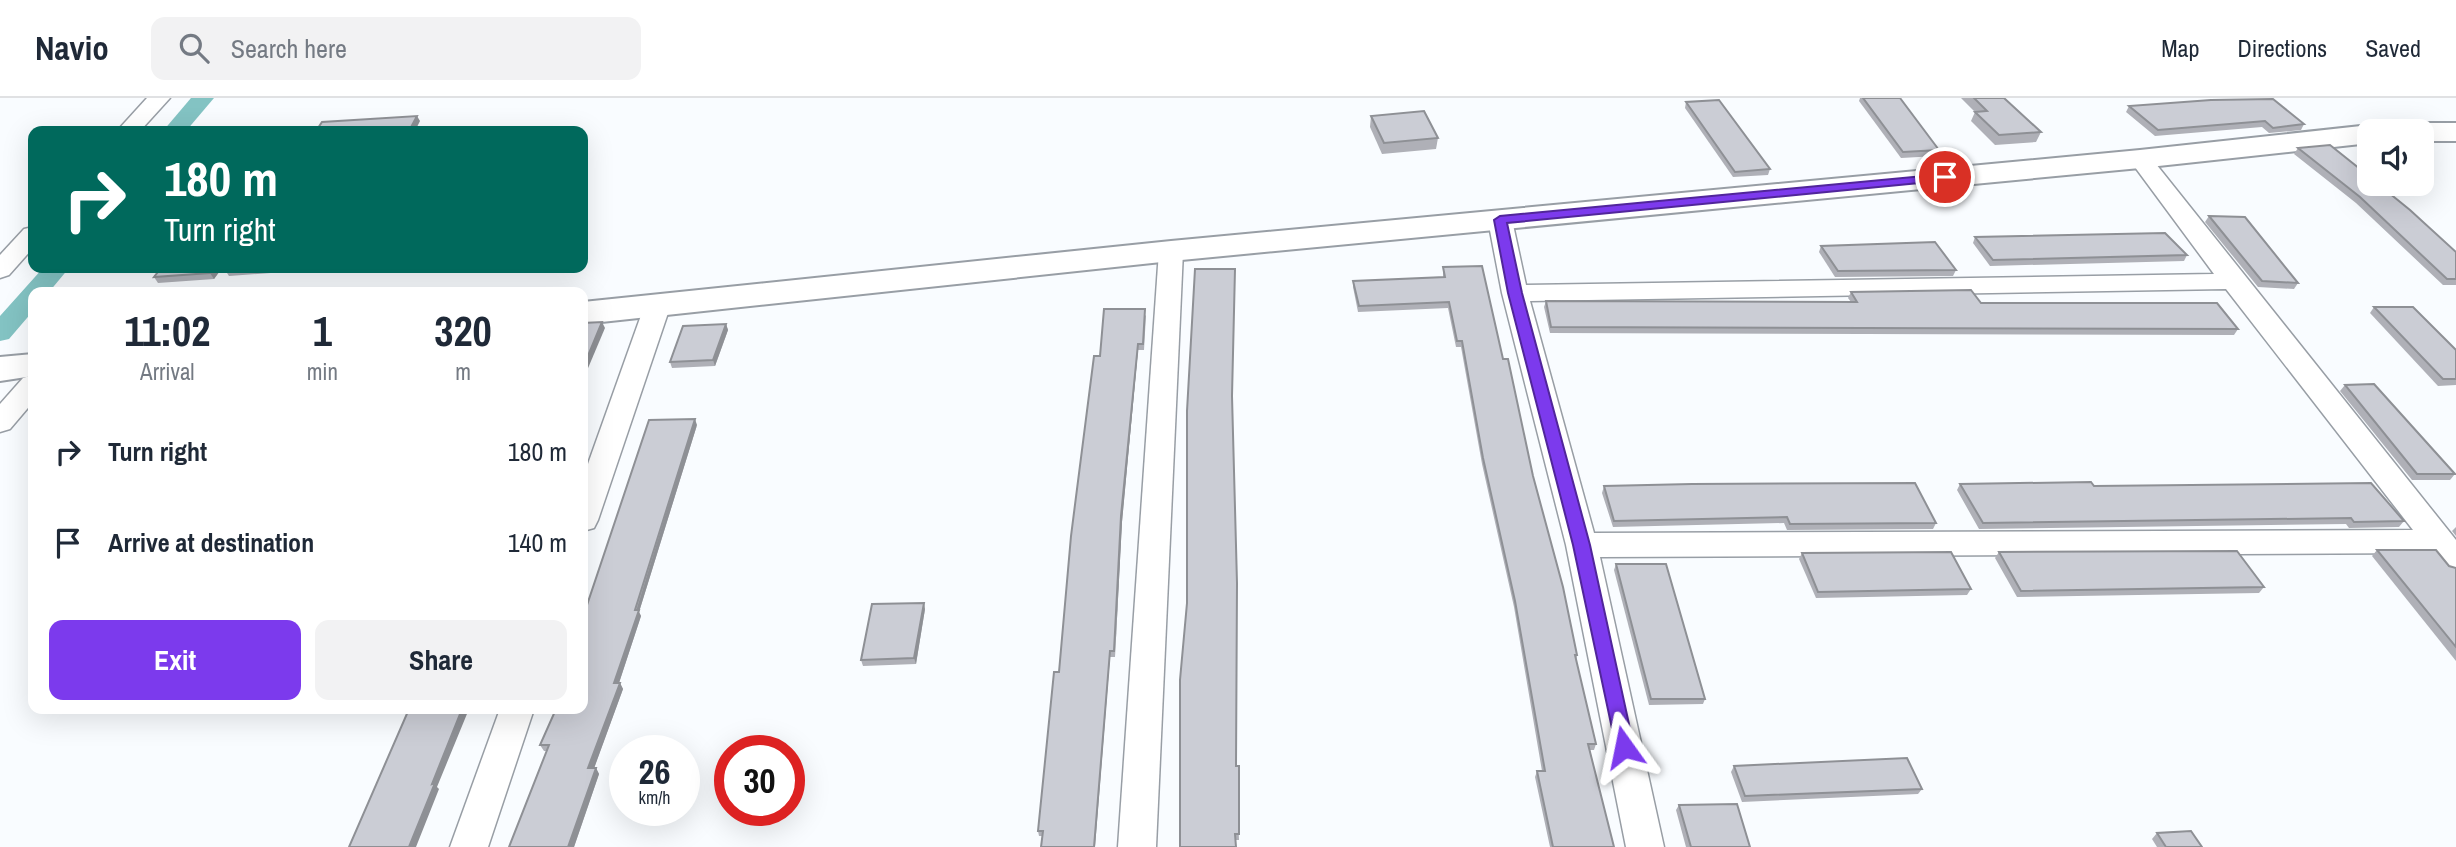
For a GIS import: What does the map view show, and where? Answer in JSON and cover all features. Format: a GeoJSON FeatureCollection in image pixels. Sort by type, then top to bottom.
{"type":"FeatureCollection","features":[{"type":"Feature","properties":{"kind":"street"},"geometry":{"type":"LineString","coordinates":[[133,126],[159,98]]}},
{"type":"Feature","properties":{"kind":"street"},"geometry":{"type":"LineString","coordinates":[[2434,132],[2456,132]]}},
{"type":"Feature","properties":{"kind":"street"},"geometry":{"type":"LineString","coordinates":[[588,313],[1171,251],[2140,159],[2357,135]]}},
{"type":"Feature","properties":{"kind":"street"},"geometry":{"type":"LineString","coordinates":[[2140,159],[2447,552]]}},
{"type":"Feature","properties":{"kind":"street"},"geometry":{"type":"LineString","coordinates":[[1500,220],[1515,293],[1582,545],[1646,847]]}},
{"type":"Feature","properties":{"kind":"street"},"geometry":{"type":"LineString","coordinates":[[0,270],[28,239]]}},
{"type":"Feature","properties":{"kind":"street"},"geometry":{"type":"LineString","coordinates":[[1137,847],[1171,251]]}},
{"type":"Feature","properties":{"kind":"street"},"geometry":{"type":"LineString","coordinates":[[1515,293],[2233,281]]}},
{"type":"Feature","properties":{"kind":"street"},"geometry":{"type":"LineString","coordinates":[[588,506],[657,307]]}},
{"type":"Feature","properties":{"kind":"street"},"geometry":{"type":"LineString","coordinates":[[0,422],[22,371]]}},
{"type":"Feature","properties":{"kind":"street"},"geometry":{"type":"LineString","coordinates":[[1582,545],[2447,552]]}},
{"type":"Feature","properties":{"kind":"street"},"geometry":{"type":"LineString","coordinates":[[469,847],[515,714]]}},
{"type":"Feature","properties":{"kind":"building"},"geometry":{"type":"Polygon","coordinates":[[[1863,98],[1900,98],[1939,150],[1903,152],[1863,98]]]}},
{"type":"Feature","properties":{"kind":"building"},"geometry":{"type":"Polygon","coordinates":[[[1974,98],[2004,98],[2041,132],[1999,135],[1975,112],[1987,111],[1974,98]]]}},
{"type":"Feature","properties":{"kind":"building"},"geometry":{"type":"Polygon","coordinates":[[[2273,99],[2304,124],[2273,128],[2265,121],[2158,130],[2129,106],[2211,100],[2273,99]]]}},
{"type":"Feature","properties":{"kind":"building"},"geometry":{"type":"Polygon","coordinates":[[[1719,100],[1770,169],[1735,172],[1686,102],[1719,100]]]}},
{"type":"Feature","properties":{"kind":"building"},"geometry":{"type":"Polygon","coordinates":[[[1424,111],[1438,138],[1384,143],[1371,116],[1424,111]]]}},
{"type":"Feature","properties":{"kind":"building"},"geometry":{"type":"Polygon","coordinates":[[[417,116],[412,126],[319,126],[322,122],[417,116]]]}},
{"type":"Feature","properties":{"kind":"building"},"geometry":{"type":"Polygon","coordinates":[[[2330,145],[2357,167],[2357,195],[2298,148],[2330,145]]]}},
{"type":"Feature","properties":{"kind":"building"},"geometry":{"type":"Polygon","coordinates":[[[2393,196],[2410,210],[2456,252],[2456,279],[2447,279],[2360,197],[2393,196]]]}},
{"type":"Feature","properties":{"kind":"building"},"geometry":{"type":"Polygon","coordinates":[[[2209,216],[2245,217],[2298,283],[2262,281],[2209,216]]]}},
{"type":"Feature","properties":{"kind":"building"},"geometry":{"type":"Polygon","coordinates":[[[2165,233],[2187,255],[1993,260],[1975,237],[2165,233]]]}},
{"type":"Feature","properties":{"kind":"building"},"geometry":{"type":"Polygon","coordinates":[[[1935,242],[1956,270],[1838,271],[1821,246],[1935,242]]]}},
{"type":"Feature","properties":{"kind":"building"},"geometry":{"type":"Polygon","coordinates":[[[1482,266],[1503,359],[1508,359],[1533,476],[1563,587],[1575,655],[1596,744],[1588,744],[1614,847],[1553,847],[1537,771],[1545,771],[1515,601],[1483,458],[1462,341],[1457,341],[1449,302],[1359,306],[1353,281],[1445,277],[1443,267],[1482,266]]]}},
{"type":"Feature","properties":{"kind":"building"},"geometry":{"type":"Polygon","coordinates":[[[1195,269],[1235,269],[1232,396],[1237,583],[1236,766],[1239,766],[1239,834],[1235,834],[1236,847],[1180,847],[1180,680],[1187,603],[1187,411],[1195,269]]]}},
{"type":"Feature","properties":{"kind":"building"},"geometry":{"type":"Polygon","coordinates":[[[157,273],[210,273],[154,277],[157,273]]]}},
{"type":"Feature","properties":{"kind":"building"},"geometry":{"type":"Polygon","coordinates":[[[1971,290],[1981,303],[2217,303],[2238,329],[1551,327],[1546,301],[1857,302],[1851,292],[1971,290]]]}},
{"type":"Feature","properties":{"kind":"building"},"geometry":{"type":"Polygon","coordinates":[[[2374,307],[2413,307],[2456,350],[2456,379],[2443,379],[2374,307]]]}},
{"type":"Feature","properties":{"kind":"building"},"geometry":{"type":"Polygon","coordinates":[[[1104,309],[1145,309],[1143,344],[1138,344],[1121,516],[1114,651],[1110,651],[1094,847],[1041,847],[1043,831],[1038,831],[1054,672],[1059,672],[1071,536],[1094,356],[1100,356],[1104,309]]]}},
{"type":"Feature","properties":{"kind":"building"},"geometry":{"type":"Polygon","coordinates":[[[602,322],[588,356],[588,323],[602,322]]]}},
{"type":"Feature","properties":{"kind":"building"},"geometry":{"type":"Polygon","coordinates":[[[726,324],[713,360],[670,362],[683,326],[726,324]]]}},
{"type":"Feature","properties":{"kind":"building"},"geometry":{"type":"Polygon","coordinates":[[[2374,384],[2455,474],[2417,474],[2345,385],[2374,384]]]}},
{"type":"Feature","properties":{"kind":"building"},"geometry":{"type":"Polygon","coordinates":[[[695,419],[635,610],[639,610],[614,683],[620,683],[588,768],[596,768],[568,847],[509,847],[549,745],[540,745],[554,714],[588,714],[588,602],[649,420],[695,419]]]}},
{"type":"Feature","properties":{"kind":"building"},"geometry":{"type":"Polygon","coordinates":[[[2091,482],[2094,486],[2371,483],[2404,521],[2354,522],[2351,518],[1983,523],[1960,484],[2091,482]]]}},
{"type":"Feature","properties":{"kind":"building"},"geometry":{"type":"Polygon","coordinates":[[[1915,483],[1936,523],[1790,524],[1787,517],[1614,521],[1604,486],[1692,484],[1915,483]]]}},
{"type":"Feature","properties":{"kind":"building"},"geometry":{"type":"Polygon","coordinates":[[[2377,550],[2436,550],[2449,566],[2456,568],[2456,647],[2377,550]]]}},
{"type":"Feature","properties":{"kind":"building"},"geometry":{"type":"Polygon","coordinates":[[[2237,551],[2264,587],[2021,591],[1999,552],[2237,551]]]}},
{"type":"Feature","properties":{"kind":"building"},"geometry":{"type":"Polygon","coordinates":[[[1951,552],[1971,589],[1818,592],[1802,553],[1951,552]]]}},
{"type":"Feature","properties":{"kind":"building"},"geometry":{"type":"Polygon","coordinates":[[[1616,564],[1666,564],[1705,699],[1651,699],[1616,564]]]}},
{"type":"Feature","properties":{"kind":"building"},"geometry":{"type":"Polygon","coordinates":[[[924,603],[914,658],[861,660],[872,604],[924,603]]]}},
{"type":"Feature","properties":{"kind":"building"},"geometry":{"type":"Polygon","coordinates":[[[407,714],[460,714],[409,847],[349,847],[407,714]]]}},
{"type":"Feature","properties":{"kind":"building"},"geometry":{"type":"Polygon","coordinates":[[[1907,758],[1922,789],[1745,796],[1734,766],[1907,758]]]}},
{"type":"Feature","properties":{"kind":"building"},"geometry":{"type":"Polygon","coordinates":[[[1737,804],[1750,847],[1691,847],[1679,805],[1737,804]]]}},
{"type":"Feature","properties":{"kind":"building"},"geometry":{"type":"Polygon","coordinates":[[[2191,831],[2202,847],[2166,847],[2157,833],[2191,831]]]}},
{"type":"Feature","properties":{"kind":"waterway"},"geometry":{"type":"LineString","coordinates":[[178,126],[203,98]]}},
{"type":"Feature","properties":{"kind":"waterway"},"geometry":{"type":"LineString","coordinates":[[39,287],[52,273]]}},
{"type":"Feature","properties":{"kind":"waterway"},"geometry":{"type":"LineString","coordinates":[[0,333],[28,301]]}},
{"type":"Feature","properties":{"kind":"route"},"geometry":{"type":"LineString","coordinates":[[1624,747],[1582,545],[1515,293],[1500,220],[1945,177]]}}]}
